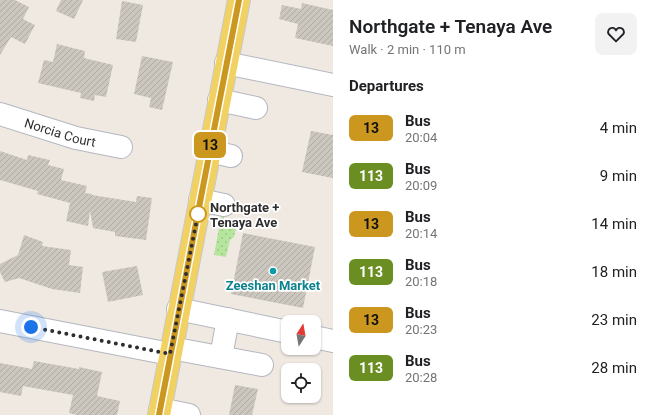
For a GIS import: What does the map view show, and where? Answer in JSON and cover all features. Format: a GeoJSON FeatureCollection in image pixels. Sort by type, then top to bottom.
{"type":"FeatureCollection","features":[{"type":"Feature","properties":{"kind":"main road"},"geometry":{"type":"LineString","coordinates":[[159,412],[239,0]]}},
{"type":"Feature","properties":{"kind":"street"},"geometry":{"type":"LineString","coordinates":[[226,63],[333,85]]}},
{"type":"Feature","properties":{"kind":"street"},"geometry":{"type":"LineString","coordinates":[[219,100],[256,108]]}},
{"type":"Feature","properties":{"kind":"street","name":"Norcia Court"},"geometry":{"type":"LineString","coordinates":[[0,114],[76,138],[121,147]]}},
{"type":"Feature","properties":{"kind":"street"},"geometry":{"type":"LineString","coordinates":[[209,151],[231,156]]}},
{"type":"Feature","properties":{"kind":"street"},"geometry":{"type":"LineString","coordinates":[[200,200],[224,205]]}},
{"type":"Feature","properties":{"kind":"street"},"geometry":{"type":"LineString","coordinates":[[178,309],[281,331]]}},
{"type":"Feature","properties":{"kind":"street"},"geometry":{"type":"LineString","coordinates":[[0,320],[170,351],[221,356],[262,365]]}},
{"type":"Feature","properties":{"kind":"street"},"geometry":{"type":"LineString","coordinates":[[221,356],[228,320]]}},
{"type":"Feature","properties":{"kind":"street"},"geometry":{"type":"LineString","coordinates":[[159,412],[189,415]]}},
{"type":"Feature","properties":{"kind":"green space"},"geometry":{"type":"Polygon","coordinates":[[[222,212],[225,213],[223,226],[236,228],[234,237],[230,240],[226,257],[214,255],[222,212]]]}},
{"type":"Feature","properties":{"kind":"building"},"geometry":{"type":"Polygon","coordinates":[[[0,0],[15,0],[29,7],[23,19],[35,25],[25,44],[11,37],[0,55],[0,0]]]}},
{"type":"Feature","properties":{"kind":"building"},"geometry":{"type":"Polygon","coordinates":[[[61,0],[83,0],[74,19],[56,11],[61,0]]]}},
{"type":"Feature","properties":{"kind":"building"},"geometry":{"type":"Polygon","coordinates":[[[122,1],[143,5],[136,42],[116,39],[122,1]]]}},
{"type":"Feature","properties":{"kind":"building"},"geometry":{"type":"Polygon","coordinates":[[[302,3],[333,10],[333,46],[295,38],[298,24],[279,19],[282,5],[301,9],[302,3]]]}},
{"type":"Feature","properties":{"kind":"building"},"geometry":{"type":"Polygon","coordinates":[[[57,44],[85,51],[84,58],[113,65],[106,97],[95,95],[94,101],[80,98],[81,93],[38,83],[44,60],[53,62],[57,44]]]}},
{"type":"Feature","properties":{"kind":"building"},"geometry":{"type":"Polygon","coordinates":[[[142,56],[173,62],[162,110],[149,107],[151,98],[134,94],[142,56]]]}},
{"type":"Feature","properties":{"kind":"building"},"geometry":{"type":"Polygon","coordinates":[[[311,131],[333,135],[333,178],[302,172],[311,131]]]}},
{"type":"Feature","properties":{"kind":"building"},"geometry":{"type":"Polygon","coordinates":[[[0,151],[27,160],[28,155],[50,160],[48,165],[64,169],[61,180],[87,186],[85,193],[136,202],[137,196],[152,198],[146,240],[115,236],[115,232],[93,228],[90,211],[88,226],[66,221],[70,203],[37,194],[38,191],[0,180],[0,151]]]}},
{"type":"Feature","properties":{"kind":"building","name":"Zeeshan Market"},"geometry":{"type":"Polygon","coordinates":[[[243,233],[315,247],[303,308],[231,294],[243,233]]]}},
{"type":"Feature","properties":{"kind":"building"},"geometry":{"type":"Polygon","coordinates":[[[24,235],[43,242],[42,246],[71,250],[69,265],[83,267],[80,293],[52,289],[19,278],[5,282],[0,272],[0,264],[18,255],[24,235]]]}},
{"type":"Feature","properties":{"kind":"building"},"geometry":{"type":"Polygon","coordinates":[[[137,266],[143,295],[108,302],[102,272],[137,266]]]}},
{"type":"Feature","properties":{"kind":"building"},"geometry":{"type":"Polygon","coordinates":[[[34,361],[79,369],[79,367],[102,372],[97,396],[120,401],[117,415],[77,415],[69,413],[73,395],[23,386],[21,396],[0,392],[0,363],[32,369],[34,361]]]}},
{"type":"Feature","properties":{"kind":"building"},"geometry":{"type":"Polygon","coordinates":[[[235,385],[258,389],[252,415],[229,415],[235,385]]]}},
{"type":"Feature","properties":{"kind":"bus line","name":"13"},"geometry":{"type":"LineString","coordinates":[[159,415],[239,0]]}},
{"type":"Feature","properties":{"kind":"place","name":"Northgate + Tenaya Ave"},"geometry":{"type":"Point","coordinates":[198,214]}},
{"type":"Feature","properties":{"kind":"place","name":"Zeeshan Market"},"geometry":{"type":"Point","coordinates":[273,271]}},
{"type":"Feature","properties":{"kind":"route"},"geometry":{"type":"LineString","coordinates":[[31,327],[170,354],[198,214]]}}]}
